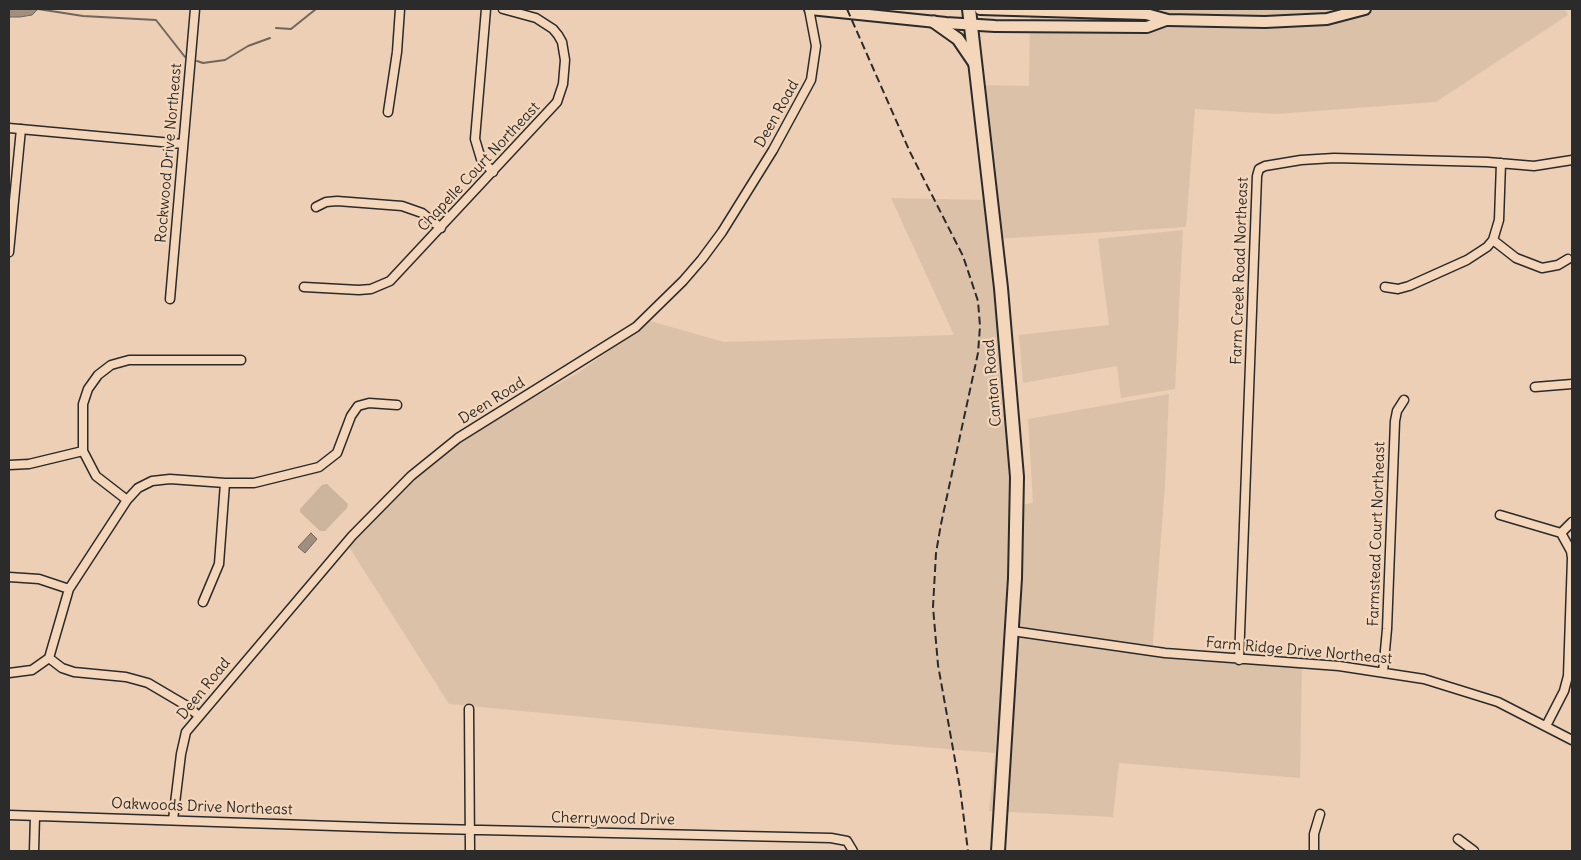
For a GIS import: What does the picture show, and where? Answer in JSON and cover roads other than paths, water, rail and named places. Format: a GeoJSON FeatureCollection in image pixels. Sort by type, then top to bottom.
{"type":"FeatureCollection","features":[{"type":"Feature","properties":{"kind":"main road","name":"Canton Road"},"geometry":{"type":"LineString","coordinates":[[969,9],[1001,288],[1017,477],[1018,531],[998,851]]}},
{"type":"Feature","properties":{"kind":"main road"},"geometry":{"type":"LineString","coordinates":[[934,22],[958,39],[975,64]]}},
{"type":"Feature","properties":{"kind":"street","name":"Rockwood Drive Northeast"},"geometry":{"type":"LineString","coordinates":[[170,299],[195,9]]}},
{"type":"Feature","properties":{"kind":"street"},"geometry":{"type":"LineString","coordinates":[[388,112],[397,52],[400,9]]}},
{"type":"Feature","properties":{"kind":"street"},"geometry":{"type":"LineString","coordinates":[[486,9],[475,139],[481,158],[493,172]]}},
{"type":"Feature","properties":{"kind":"street","name":"Chapelle Court Northeast"},"geometry":{"type":"LineString","coordinates":[[304,287],[359,290],[381,286],[398,274],[557,102],[563,84],[565,60],[562,42],[553,29],[536,18],[503,9]]}},
{"type":"Feature","properties":{"kind":"street"},"geometry":{"type":"LineString","coordinates":[[809,9],[970,25],[1147,27],[1166,20]]}},
{"type":"Feature","properties":{"kind":"street","name":"Deen Road"},"geometry":{"type":"LineString","coordinates":[[173,820],[184,737],[352,536],[411,476],[458,438],[636,327],[683,281],[722,232],[773,150],[801,99],[814,68],[816,46],[809,9]]}},
{"type":"Feature","properties":{"kind":"street"},"geometry":{"type":"LineString","coordinates":[[980,9],[1146,14],[1166,20],[1297,22],[1327,18],[1365,9]]}},
{"type":"Feature","properties":{"kind":"street"},"geometry":{"type":"LineString","coordinates":[[9,128],[184,144]]}},
{"type":"Feature","properties":{"kind":"street"},"geometry":{"type":"LineString","coordinates":[[9,252],[21,129]]}},
{"type":"Feature","properties":{"kind":"street","name":"Farm Creek Road Northeast"},"geometry":{"type":"LineString","coordinates":[[1239,660],[1256,176],[1259,169],[1265,166],[1291,162],[1334,158],[1545,165],[1572,160]]}},
{"type":"Feature","properties":{"kind":"street"},"geometry":{"type":"LineString","coordinates":[[1385,287],[1398,289],[1409,286],[1476,256],[1493,240],[1499,220],[1501,163]]}},
{"type":"Feature","properties":{"kind":"street"},"geometry":{"type":"LineString","coordinates":[[316,207],[326,202],[337,201],[402,206],[422,213],[441,228]]}},
{"type":"Feature","properties":{"kind":"street"},"geometry":{"type":"LineString","coordinates":[[1493,240],[1516,258],[1542,268],[1558,265],[1568,259]]}},
{"type":"Feature","properties":{"kind":"street"},"geometry":{"type":"LineString","coordinates":[[127,500],[96,476],[83,452],[82,412],[84,397],[98,375],[119,361],[139,359],[241,360]]}},
{"type":"Feature","properties":{"kind":"street"},"geometry":{"type":"LineString","coordinates":[[1535,387],[1572,384]]}},
{"type":"Feature","properties":{"kind":"street","name":"Farmstead Court Northeast"},"geometry":{"type":"LineString","coordinates":[[1383,672],[1388,619],[1395,421],[1397,410],[1404,400]]}},
{"type":"Feature","properties":{"kind":"street"},"geometry":{"type":"LineString","coordinates":[[9,673],[32,670],[50,658],[69,589],[127,500],[138,488],[160,480],[225,484],[260,482],[319,467],[338,453],[351,416],[358,406],[397,404]]}},
{"type":"Feature","properties":{"kind":"street"},"geometry":{"type":"LineString","coordinates":[[9,465],[29,464],[83,452]]}},
{"type":"Feature","properties":{"kind":"street"},"geometry":{"type":"LineString","coordinates":[[203,602],[219,564],[225,484]]}},
{"type":"Feature","properties":{"kind":"street"},"geometry":{"type":"LineString","coordinates":[[1500,515],[1561,533],[1569,545],[1572,558],[1568,676],[1564,691],[1546,726]]}},
{"type":"Feature","properties":{"kind":"street"},"geometry":{"type":"LineString","coordinates":[[1561,533],[1572,522]]}},
{"type":"Feature","properties":{"kind":"street"},"geometry":{"type":"LineString","coordinates":[[9,577],[39,579],[69,589]]}},
{"type":"Feature","properties":{"kind":"street","name":"Farm Ridge Drive Northeast"},"geometry":{"type":"LineString","coordinates":[[1012,631],[1165,653],[1339,666],[1383,672],[1468,691],[1498,702],[1572,740]]}},
{"type":"Feature","properties":{"kind":"street"},"geometry":{"type":"LineString","coordinates":[[50,658],[62,668],[74,672],[126,677],[148,683],[200,716]]}},
{"type":"Feature","properties":{"kind":"street"},"geometry":{"type":"LineString","coordinates":[[469,709],[470,851]]}},
{"type":"Feature","properties":{"kind":"street"},"geometry":{"type":"LineString","coordinates":[[1314,851],[1314,834],[1320,814]]}},
{"type":"Feature","properties":{"kind":"street","name":"Oakwoods Drive Northeast"},"geometry":{"type":"LineString","coordinates":[[9,815],[394,828]]}},
{"type":"Feature","properties":{"kind":"street"},"geometry":{"type":"LineString","coordinates":[[34,851],[35,816]]}},
{"type":"Feature","properties":{"kind":"street","name":"Cherrywood Drive"},"geometry":{"type":"LineString","coordinates":[[394,828],[831,838],[847,841],[853,851]]}},
{"type":"Feature","properties":{"kind":"street"},"geometry":{"type":"LineString","coordinates":[[1458,839],[1474,851]]}},
{"type":"Feature","properties":{"kind":"waterway"},"geometry":{"type":"LineString","coordinates":[[38,9],[83,16],[156,20],[185,57]]}},
{"type":"Feature","properties":{"kind":"waterway"},"geometry":{"type":"LineString","coordinates":[[276,28],[291,29],[316,9]]}},
{"type":"Feature","properties":{"kind":"waterway"},"geometry":{"type":"LineString","coordinates":[[197,61],[203,63],[225,60],[248,46],[270,38]]}},
{"type":"Feature","properties":{"kind":"railway"},"geometry":{"type":"LineString","coordinates":[[847,9],[910,152],[963,256],[978,301],[980,326],[978,353],[941,524],[936,553],[933,607],[938,665],[960,788],[968,851]]}}]}
